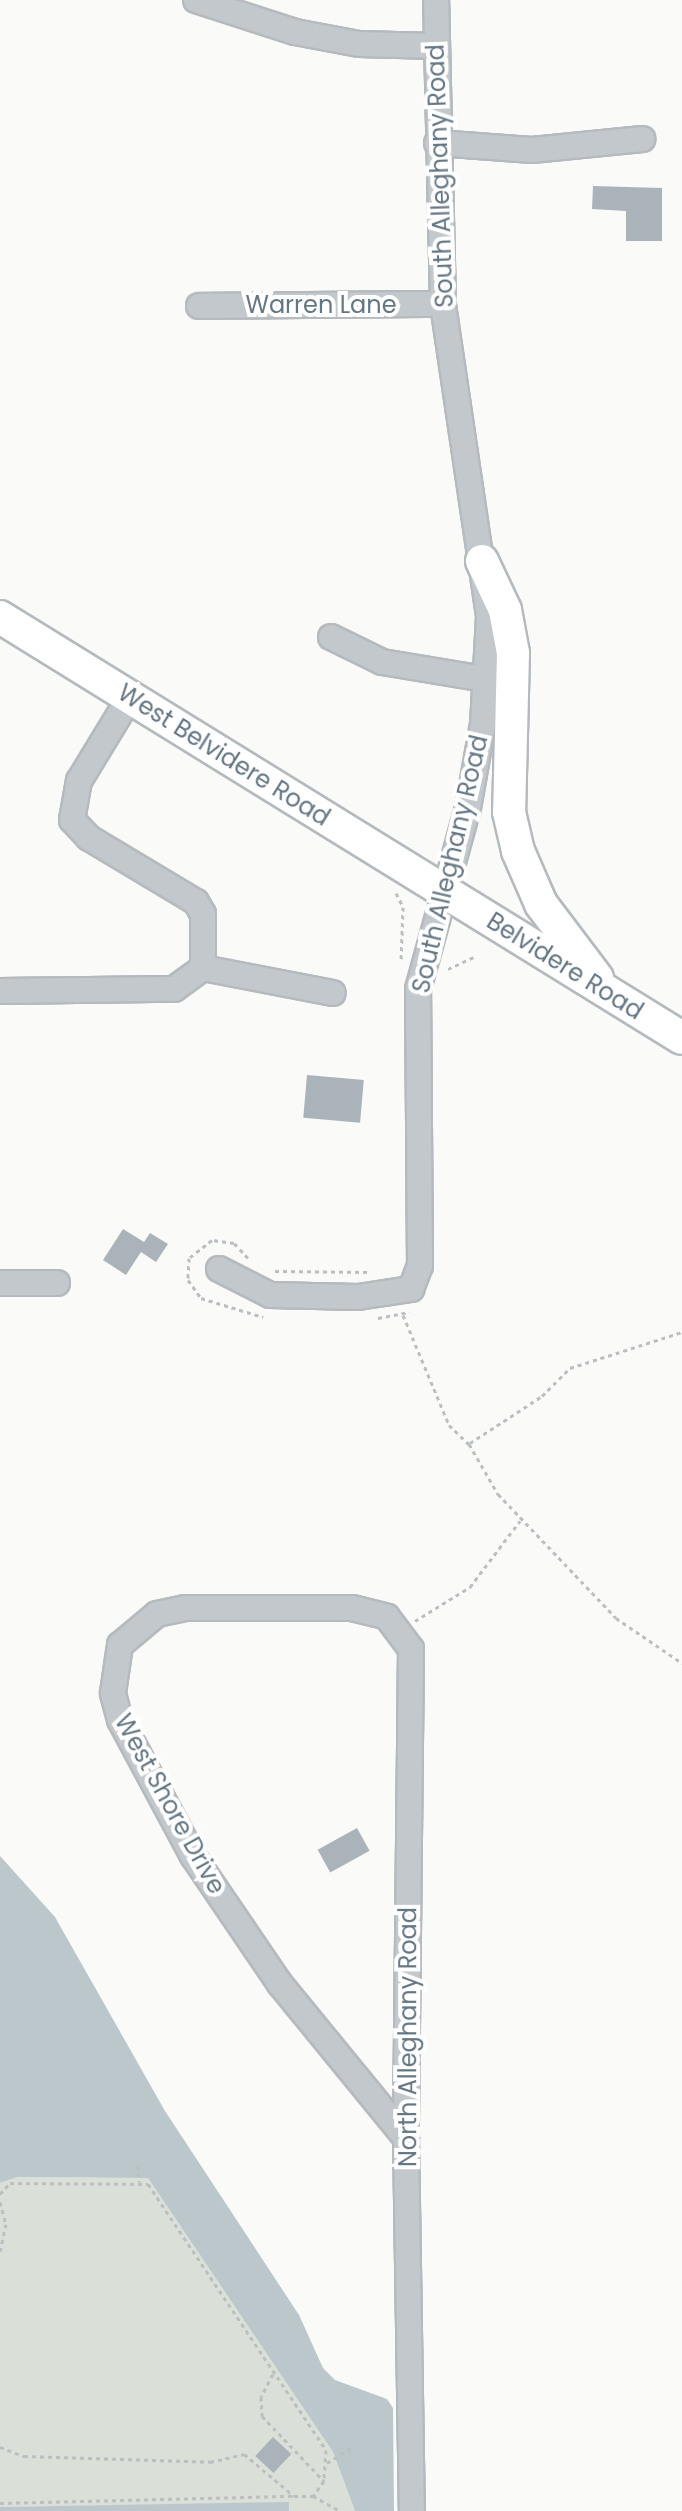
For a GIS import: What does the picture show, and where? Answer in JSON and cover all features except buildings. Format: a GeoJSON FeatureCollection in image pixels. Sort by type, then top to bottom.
{"type":"FeatureCollection","features":[{"type":"Feature","properties":{"kind":"main road"},"geometry":{"type":"LineString","coordinates":[[482,561],[505,610],[513,653],[509,812],[518,851],[541,904],[608,993]]}},
{"type":"Feature","properties":{"kind":"main road","name":"West Belvidere Road"},"geometry":{"type":"LineString","coordinates":[[0,617],[447,893]]}},
{"type":"Feature","properties":{"kind":"main road","name":"Belvidere Road"},"geometry":{"type":"LineString","coordinates":[[447,893],[682,1038]]}},
{"type":"Feature","properties":{"kind":"street","name":"South Alleghany Road"},"geometry":{"type":"LineString","coordinates":[[405,1306],[420,1266],[418,989],[447,893],[471,794],[489,616],[443,304],[436,0]]}},
{"type":"Feature","properties":{"kind":"street"},"geometry":{"type":"LineString","coordinates":[[203,1],[359,44],[435,46]]}},
{"type":"Feature","properties":{"kind":"street"},"geometry":{"type":"LineString","coordinates":[[437,143],[532,150],[642,139]]}},
{"type":"Feature","properties":{"kind":"street","name":"Warren Lane"},"geometry":{"type":"LineString","coordinates":[[199,306],[443,304]]}},
{"type":"Feature","properties":{"kind":"street"},"geometry":{"type":"LineString","coordinates":[[331,637],[382,662],[485,679]]}},
{"type":"Feature","properties":{"kind":"street"},"geometry":{"type":"LineString","coordinates":[[130,697],[79,781],[72,820],[89,838],[196,902],[203,914],[203,968]]}},
{"type":"Feature","properties":{"kind":"street"},"geometry":{"type":"LineString","coordinates":[[0,991],[174,989],[203,968],[333,993]]}},
{"type":"Feature","properties":{"kind":"street"},"geometry":{"type":"LineString","coordinates":[[219,1269],[270,1295],[405,1306]]}},
{"type":"Feature","properties":{"kind":"street"},"geometry":{"type":"LineString","coordinates":[[0,1283],[57,1283]]}},
{"type":"Feature","properties":{"kind":"street","name":"West Shore Drive"},"geometry":{"type":"LineString","coordinates":[[401,1628],[387,1617],[344,1608],[185,1608],[157,1614],[120,1645],[113,1693],[120,1720],[193,1856],[280,1984],[406,2138]]}},
{"type":"Feature","properties":{"kind":"street","name":"North Alleghany Road"},"geometry":{"type":"LineString","coordinates":[[401,1628],[411,1649],[406,2138],[412,2511]]}},
{"type":"Feature","properties":{"kind":"path"},"geometry":{"type":"LineString","coordinates":[[396,893],[403,907],[401,972]]}},
{"type":"Feature","properties":{"kind":"path"},"geometry":{"type":"LineString","coordinates":[[442,976],[457,961],[476,956]]}},
{"type":"Feature","properties":{"kind":"path"},"geometry":{"type":"LineString","coordinates":[[253,1264],[234,1243],[212,1240],[189,1258],[190,1287],[207,1302],[276,1319]]}},
{"type":"Feature","properties":{"kind":"path"},"geometry":{"type":"LineString","coordinates":[[270,1271],[382,1272]]}},
{"type":"Feature","properties":{"kind":"path"},"geometry":{"type":"LineString","coordinates":[[367,1318],[405,1306],[449,1425],[469,1444],[521,1521],[616,1618],[682,1663]]}},
{"type":"Feature","properties":{"kind":"path"},"geometry":{"type":"LineString","coordinates":[[469,1444],[542,1396],[570,1368],[682,1332]]}},
{"type":"Feature","properties":{"kind":"path"},"geometry":{"type":"LineString","coordinates":[[401,1628],[470,1587],[521,1521]]}},
{"type":"Feature","properties":{"kind":"path"},"geometry":{"type":"LineString","coordinates":[[138,2165],[139,2182]]}},
{"type":"Feature","properties":{"kind":"path"},"geometry":{"type":"LineString","coordinates":[[0,2194],[3,2186],[14,2183],[139,2182],[151,2188],[326,2450],[324,2481],[313,2496]]}},
{"type":"Feature","properties":{"kind":"path"},"geometry":{"type":"LineString","coordinates":[[0,2202],[6,2224],[0,2253]]}},
{"type":"Feature","properties":{"kind":"path"},"geometry":{"type":"LineString","coordinates":[[0,2225],[6,2224]]}},
{"type":"Feature","properties":{"kind":"path"},"geometry":{"type":"LineString","coordinates":[[273,2374],[261,2397],[262,2416],[324,2481]]}},
{"type":"Feature","properties":{"kind":"path"},"geometry":{"type":"LineString","coordinates":[[0,2447],[11,2454]]}},
{"type":"Feature","properties":{"kind":"path"},"geometry":{"type":"LineString","coordinates":[[327,2463],[353,2447]]}},
{"type":"Feature","properties":{"kind":"path"},"geometry":{"type":"LineString","coordinates":[[0,2454],[210,2462],[244,2454],[294,2496]]}},
{"type":"Feature","properties":{"kind":"path"},"geometry":{"type":"LineString","coordinates":[[0,2503],[313,2496],[340,2511]]}},
{"type":"Feature","properties":{"kind":"shaded area"},"geometry":{"type":"Polygon","coordinates":[[[0,1856],[55,1917],[165,2111],[299,2315],[323,2368],[335,2380],[387,2399],[393,2408],[394,2511],[355,2511],[333,2452],[148,2178],[17,2177],[0,2183],[0,1856]]]}},
{"type":"Feature","properties":{"kind":"shaded area"},"geometry":{"type":"Polygon","coordinates":[[[16,2177],[148,2178],[333,2452],[355,2511],[289,2511],[288,2503],[0,2507],[0,2183],[16,2177]]]}},
{"type":"Feature","properties":{"kind":"shaded area"},"geometry":{"type":"Polygon","coordinates":[[[289,2502],[289,2511],[0,2511],[0,2507],[289,2502]]]}}]}
